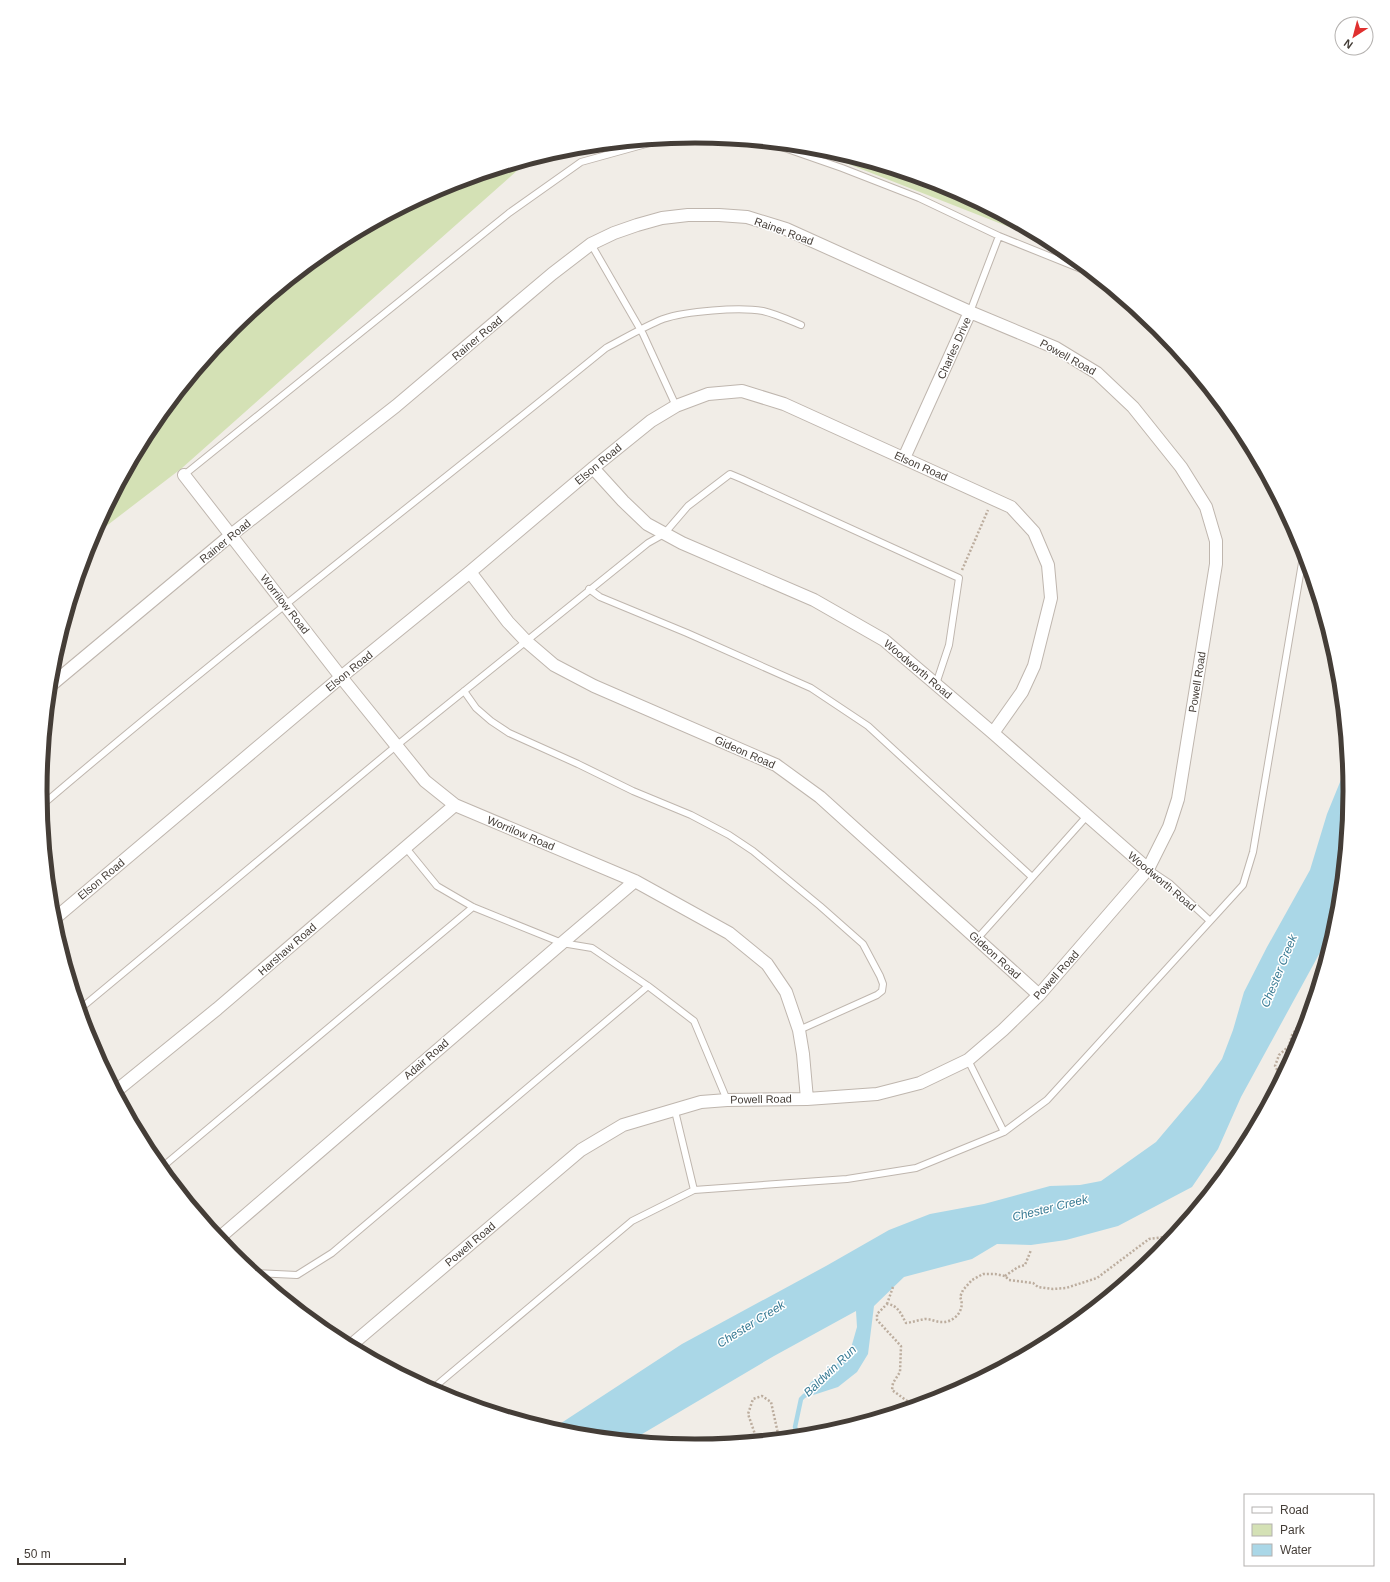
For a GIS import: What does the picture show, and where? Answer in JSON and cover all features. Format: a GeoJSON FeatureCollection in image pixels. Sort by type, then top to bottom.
{"type":"FeatureCollection","features":[{"type":"Feature","properties":{"kind":"street","name":"Rainer Road"},"geometry":{"type":"LineString","coordinates":[[57,680],[231,535],[396,406],[552,274],[591,244],[614,233],[662,218],[688,215],[748,217],[786,229],[970,312]]}},
{"type":"Feature","properties":{"kind":"street","name":"Charles Drive"},"geometry":{"type":"LineString","coordinates":[[904,458],[970,312]]}},
{"type":"Feature","properties":{"kind":"street","name":"Powell Road"},"geometry":{"type":"LineString","coordinates":[[355,1342],[581,1150],[623,1125],[701,1102],[727,1100],[807,1099],[877,1094],[920,1083],[968,1060],[1004,1030],[1039,995],[1148,870],[1169,828],[1178,799],[1216,564],[1216,541],[1206,507],[1181,467],[1133,406],[1097,373],[1056,348],[970,312]]}},
{"type":"Feature","properties":{"kind":"street","name":"Elson Road"},"geometry":{"type":"LineString","coordinates":[[59,915],[341,677],[651,421],[676,406],[708,394],[742,391],[784,404],[1011,507],[1034,532],[1048,565],[1051,598],[1034,666],[1022,692],[994,733]]}},
{"type":"Feature","properties":{"kind":"street","name":"Woodworth Road"},"geometry":{"type":"LineString","coordinates":[[593,468],[623,501],[647,524],[682,543],[814,600],[884,640],[994,733],[1148,870]]}},
{"type":"Feature","properties":{"kind":"street","name":"Worrilow Road"},"geometry":{"type":"LineString","coordinates":[[184,475],[341,677],[425,781],[455,805],[635,881],[729,933],[768,964],[786,992],[799,1030],[803,1054],[807,1099]]}},
{"type":"Feature","properties":{"kind":"street","name":"Gideon Road"},"geometry":{"type":"LineString","coordinates":[[470,572],[508,622],[526,641],[554,665],[594,686],[776,765],[820,797],[1039,995]]}},
{"type":"Feature","properties":{"kind":"street","name":"Harshaw Road"},"geometry":{"type":"LineString","coordinates":[[119,1088],[217,1009],[455,805]]}},
{"type":"Feature","properties":{"kind":"street","name":"Adair Road"},"geometry":{"type":"LineString","coordinates":[[223,1234],[635,881]]}},
{"type":"Feature","properties":{"kind":"lane"},"geometry":{"type":"LineString","coordinates":[[184,475],[509,213],[581,162],[641,145]]}},
{"type":"Feature","properties":{"kind":"lane"},"geometry":{"type":"LineString","coordinates":[[793,151],[919,198],[999,236],[1075,266]]}},
{"type":"Feature","properties":{"kind":"lane","name":"Charles Drive"},"geometry":{"type":"LineString","coordinates":[[970,312],[999,236]]}},
{"type":"Feature","properties":{"kind":"lane"},"geometry":{"type":"LineString","coordinates":[[591,244],[640,329],[676,406]]}},
{"type":"Feature","properties":{"kind":"lane"},"geometry":{"type":"LineString","coordinates":[[47,801],[89,765],[286,605],[606,348],[640,329],[665,319],[702,312],[740,310],[764,312],[801,325]]}},
{"type":"Feature","properties":{"kind":"lane"},"geometry":{"type":"LineString","coordinates":[[84,1007],[396,746],[648,543],[664,534],[688,506],[730,474],[959,578],[949,645],[936,684]]}},
{"type":"Feature","properties":{"kind":"lane"},"geometry":{"type":"LineString","coordinates":[[437,1385],[632,1221],[694,1190],[847,1179],[916,1168],[1004,1132],[1047,1100],[1243,885],[1253,852],[1302,564]]}},
{"type":"Feature","properties":{"kind":"lane"},"geometry":{"type":"LineString","coordinates":[[589,590],[600,597],[687,633],[811,688],[868,726],[1032,877]]}},
{"type":"Feature","properties":{"kind":"lane"},"geometry":{"type":"LineString","coordinates":[[464,691],[476,708],[491,721],[509,733],[633,791],[691,815],[729,835],[753,851],[814,901],[863,944],[880,976],[883,984],[882,991],[877,995],[799,1030]]}},
{"type":"Feature","properties":{"kind":"lane"},"geometry":{"type":"LineString","coordinates":[[977,939],[1087,816]]}},
{"type":"Feature","properties":{"kind":"lane"},"geometry":{"type":"LineString","coordinates":[[406,848],[437,886],[472,907],[562,943],[592,948],[648,986],[694,1021],[727,1100]]}},
{"type":"Feature","properties":{"kind":"lane","name":"Woodworth Road"},"geometry":{"type":"LineString","coordinates":[[1148,870],[1169,883],[1210,921]]}},
{"type":"Feature","properties":{"kind":"lane"},"geometry":{"type":"LineString","coordinates":[[166,1164],[472,907]]}},
{"type":"Feature","properties":{"kind":"lane"},"geometry":{"type":"LineString","coordinates":[[263,1273],[298,1275],[332,1253],[648,986]]}},
{"type":"Feature","properties":{"kind":"lane"},"geometry":{"type":"LineString","coordinates":[[968,1060],[1004,1132]]}},
{"type":"Feature","properties":{"kind":"lane"},"geometry":{"type":"LineString","coordinates":[[675,1110],[694,1190]]}},
{"type":"Feature","properties":{"kind":"path"},"geometry":{"type":"LineString","coordinates":[[959,578],[993,499]]}},
{"type":"Feature","properties":{"kind":"path"},"geometry":{"type":"LineString","coordinates":[[1279,1072],[1275,1066],[1279,1055],[1288,1046],[1292,1035],[1300,1023]]}},
{"type":"Feature","properties":{"kind":"path"},"geometry":{"type":"LineString","coordinates":[[887,1304],[892,1304],[898,1308],[906,1323],[927,1319],[942,1322],[950,1321],[961,1311],[962,1301],[960,1297],[963,1290],[972,1280],[983,1274],[1005,1276],[1009,1280],[1033,1283],[1038,1287],[1053,1289],[1066,1288],[1097,1278],[1149,1239],[1164,1237]]}},
{"type":"Feature","properties":{"kind":"path"},"geometry":{"type":"LineString","coordinates":[[1005,1276],[1018,1267],[1025,1265],[1031,1250]]}},
{"type":"Feature","properties":{"kind":"path"},"geometry":{"type":"LineString","coordinates":[[893,1287],[887,1304],[877,1314],[877,1320],[901,1346],[900,1372],[893,1383],[892,1390],[909,1403]]}},
{"type":"Feature","properties":{"kind":"path"},"geometry":{"type":"LineString","coordinates":[[756,1436],[748,1414],[752,1399],[762,1396],[771,1402],[778,1433]]}},
{"type":"Feature","properties":{"kind":"green space"},"geometry":{"type":"Polygon","coordinates":[[[832,158],[903,177],[943,192],[982,210],[1023,233],[832,158]]]}},
{"type":"Feature","properties":{"kind":"green space"},"geometry":{"type":"Polygon","coordinates":[[[524,166],[520,168],[182,468],[102,529],[134,467],[156,431],[181,397],[208,364],[237,333],[268,304],[335,252],[408,210],[447,192],[487,177],[524,166]]]}},
{"type":"Feature","properties":{"kind":"water","name":"Chester Creek"},"geometry":{"type":"Polygon","coordinates":[[[1343,776],[1342,833],[1331,917],[1325,944],[1241,1097],[1218,1149],[1192,1187],[1118,1226],[1066,1240],[1031,1245],[997,1244],[972,1259],[904,1277],[874,1306],[868,1354],[857,1372],[838,1387],[801,1399],[811,1382],[837,1364],[851,1348],[857,1327],[856,1311],[774,1356],[638,1436],[559,1425],[682,1344],[889,1230],[930,1214],[984,1204],[1050,1186],[1080,1185],[1101,1181],[1156,1142],[1200,1090],[1222,1059],[1233,1030],[1244,992],[1310,870],[1327,814],[1343,776]]]}},
{"type":"Feature","properties":{"kind":"waterway","name":"Baldwin Run"},"geometry":{"type":"LineString","coordinates":[[796,1431],[795,1427],[801,1399],[804,1396]]}}]}
